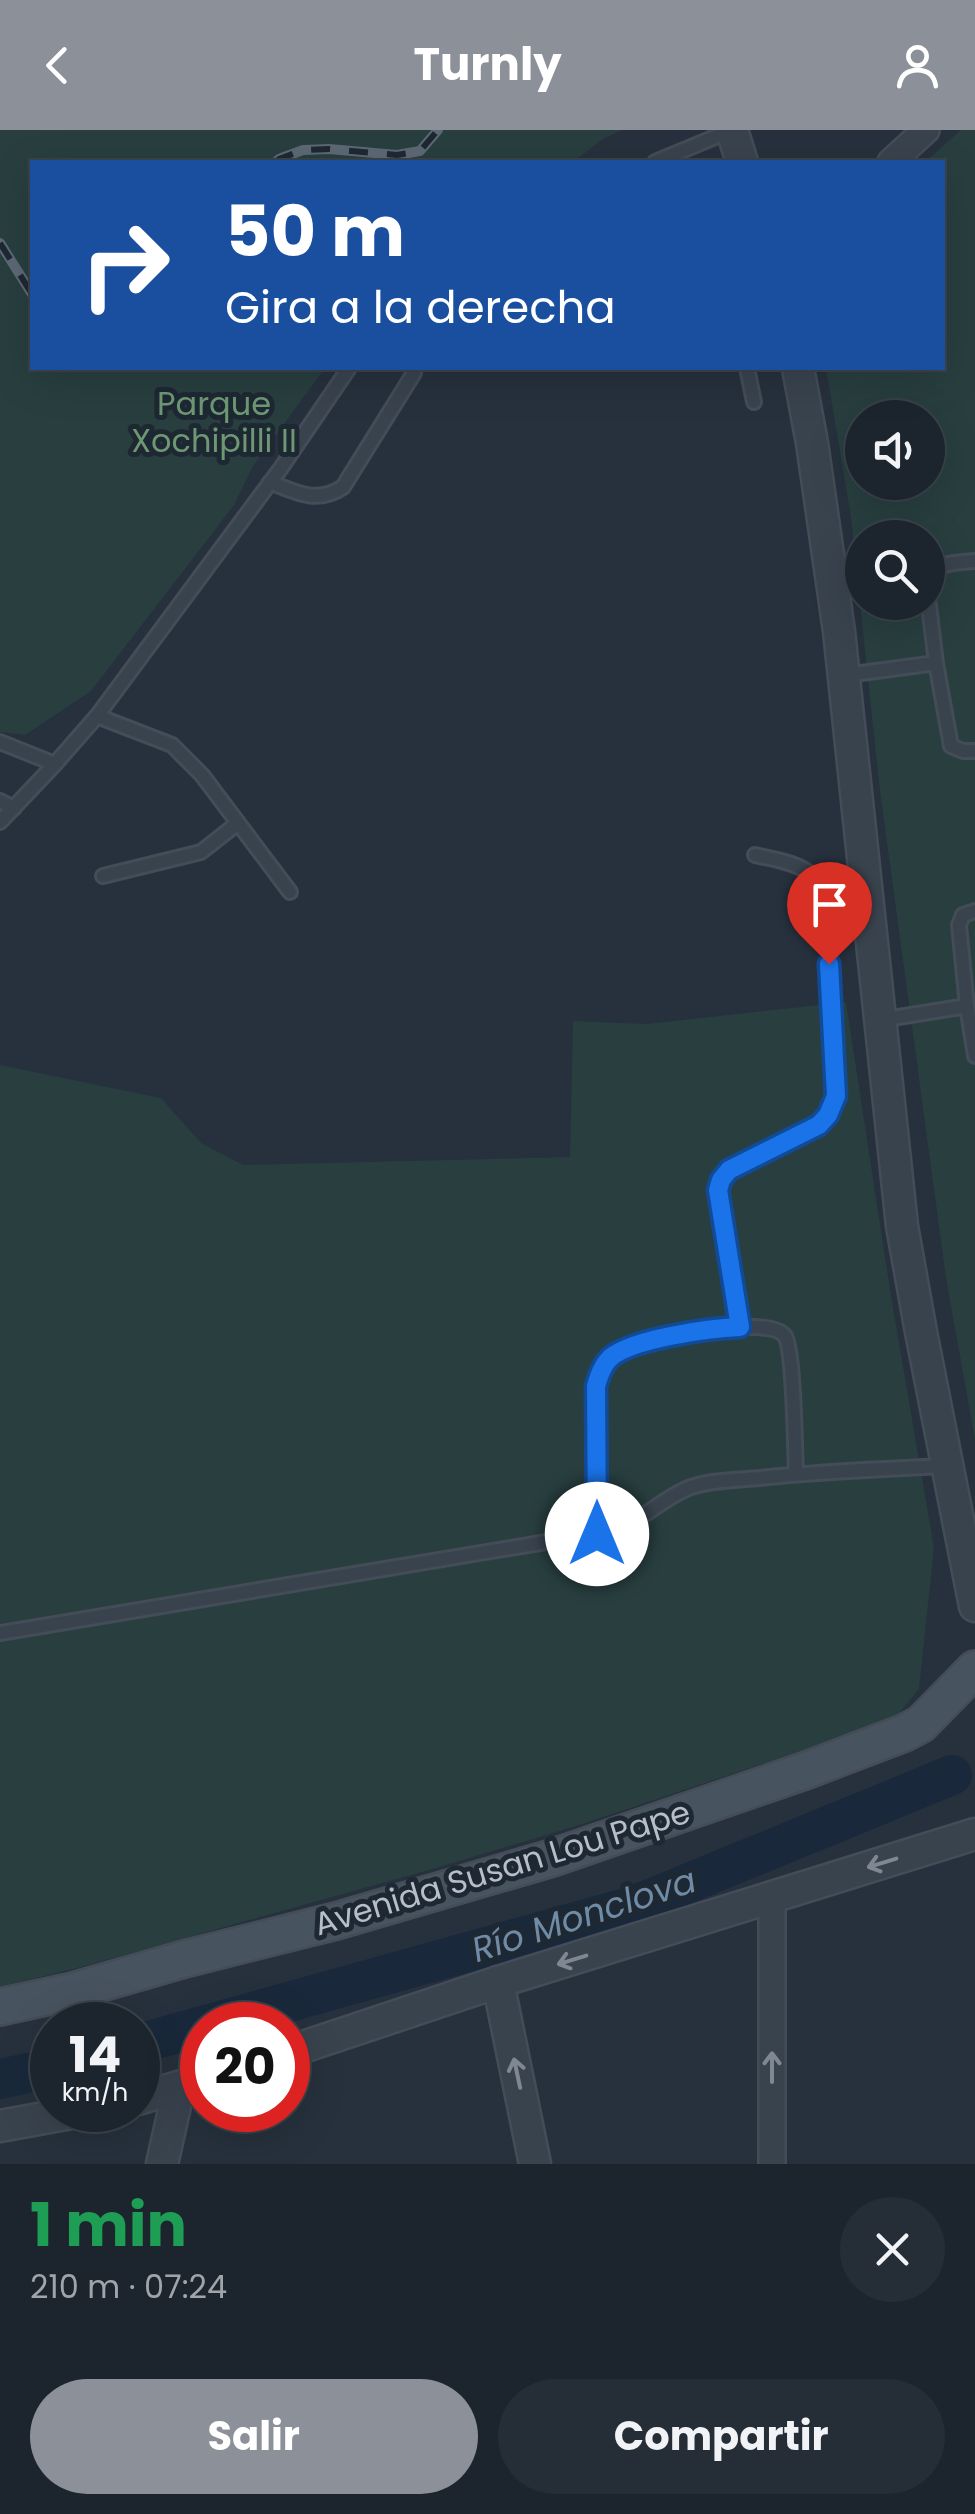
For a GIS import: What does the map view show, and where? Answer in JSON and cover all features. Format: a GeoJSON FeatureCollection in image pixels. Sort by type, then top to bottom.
{"type":"FeatureCollection","features":[{"type":"Feature","properties":{"kind":"main road","name":"Avenida Susan Lou Pape"},"geometry":{"type":"LineString","coordinates":[[0,2007],[336,1921],[552,1858],[670,1818],[904,1733],[920,1724],[975,1669]]}},
{"type":"Feature","properties":{"kind":"street"},"geometry":{"type":"LineString","coordinates":[[732,130],[741,160]]}},
{"type":"Feature","properties":{"kind":"street"},"geometry":{"type":"LineString","coordinates":[[893,160],[926,130]]}},
{"type":"Feature","properties":{"kind":"street"},"geometry":{"type":"LineString","coordinates":[[798,370],[843,675],[902,1226],[975,1606]]}},
{"type":"Feature","properties":{"kind":"street"},"geometry":{"type":"LineString","coordinates":[[310,2045],[969,1831]]}},
{"type":"Feature","properties":{"kind":"street"},"geometry":{"type":"LineString","coordinates":[[772,1898],[772,2164]]}},
{"type":"Feature","properties":{"kind":"street"},"geometry":{"type":"LineString","coordinates":[[498,1982],[535,2164]]}},
{"type":"Feature","properties":{"kind":"street"},"geometry":{"type":"LineString","coordinates":[[162,2164],[180,2113]]}},
{"type":"Feature","properties":{"kind":"street"},"geometry":{"type":"LineString","coordinates":[[0,2126],[30,2121]]}},
{"type":"Feature","properties":{"kind":"lane"},"geometry":{"type":"LineString","coordinates":[[660,160],[732,130]]}},
{"type":"Feature","properties":{"kind":"lane"},"geometry":{"type":"LineString","coordinates":[[0,822],[97,716],[348,370]]}},
{"type":"Feature","properties":{"kind":"lane"},"geometry":{"type":"LineString","coordinates":[[270,482],[314,498],[344,488],[414,370]]}},
{"type":"Feature","properties":{"kind":"lane"},"geometry":{"type":"LineString","coordinates":[[747,370],[754,402]]}},
{"type":"Feature","properties":{"kind":"lane"},"geometry":{"type":"LineString","coordinates":[[945,564],[975,560]]}},
{"type":"Feature","properties":{"kind":"lane"},"geometry":{"type":"LineString","coordinates":[[931,620],[951,746],[963,752],[975,751]]}},
{"type":"Feature","properties":{"kind":"lane"},"geometry":{"type":"LineString","coordinates":[[843,675],[936,663]]}},
{"type":"Feature","properties":{"kind":"lane"},"geometry":{"type":"LineString","coordinates":[[97,716],[172,745],[202,775],[290,892]]}},
{"type":"Feature","properties":{"kind":"lane"},"geometry":{"type":"LineString","coordinates":[[0,742],[55,764]]}},
{"type":"Feature","properties":{"kind":"lane"},"geometry":{"type":"LineString","coordinates":[[0,802],[14,808]]}},
{"type":"Feature","properties":{"kind":"lane"},"geometry":{"type":"LineString","coordinates":[[103,876],[201,852],[238,823]]}},
{"type":"Feature","properties":{"kind":"lane"},"geometry":{"type":"LineString","coordinates":[[740,1327],[720,1206],[721,1180],[729,1170],[819,1125],[836,1096],[827,934],[820,891],[813,877],[802,869],[755,855]]}},
{"type":"Feature","properties":{"kind":"lane"},"geometry":{"type":"LineString","coordinates":[[975,912],[963,915],[959,924],[975,1056]]}},
{"type":"Feature","properties":{"kind":"lane"},"geometry":{"type":"LineString","coordinates":[[880,1020],[967,1006]]}},
{"type":"Feature","properties":{"kind":"lane"},"geometry":{"type":"LineString","coordinates":[[597,1534],[596,1386],[603,1365],[613,1354],[629,1347],[704,1328],[778,1330],[788,1344],[796,1474]]}},
{"type":"Feature","properties":{"kind":"lane"},"geometry":{"type":"LineString","coordinates":[[0,1634],[618,1530],[636,1523],[673,1496],[710,1482],[948,1466]]}},
{"type":"Feature","properties":{"kind":"green space","name":"Parque Xochipilli II"},"geometry":{"type":"Polygon","coordinates":[[[0,130],[622,130],[576,160],[30,160],[30,370],[324,370],[253,466],[234,505],[91,691],[25,735],[0,732],[0,130]]]}},
{"type":"Feature","properties":{"kind":"green space"},"geometry":{"type":"Polygon","coordinates":[[[961,130],[975,130],[975,1440],[946,1278],[879,783],[862,620],[945,620],[945,520],[851,520],[848,500],[945,500],[945,400],[845,400],[845,481],[826,370],[945,370],[945,160],[927,160],[961,130]]]}},
{"type":"Feature","properties":{"kind":"green space"},"geometry":{"type":"Polygon","coordinates":[[[846,1002],[934,1548],[919,1689],[897,1716],[576,1826],[0,1987],[0,1065],[161,1098],[201,1143],[243,1165],[570,1157],[573,1021],[646,1024],[846,1002]]]}},
{"type":"Feature","properties":{"kind":"waterway","name":"Río Monclova"},"geometry":{"type":"LineString","coordinates":[[289,2002],[633,1906],[952,1775]]}},
{"type":"Feature","properties":{"kind":"waterway","name":"Río Monclova"},"geometry":{"type":"LineString","coordinates":[[160,2038],[180,2032]]}},
{"type":"Feature","properties":{"kind":"waterway","name":"Río Monclova"},"geometry":{"type":"LineString","coordinates":[[0,2079],[30,2073]]}},
{"type":"Feature","properties":{"kind":"railway"},"geometry":{"type":"LineString","coordinates":[[278,160],[303,150],[397,155],[420,151],[438,130]]}},
{"type":"Feature","properties":{"kind":"railway"},"geometry":{"type":"LineString","coordinates":[[0,243],[30,291]]}},
{"type":"Feature","properties":{"kind":"route"},"geometry":{"type":"LineString","coordinates":[[597,1534],[596,1386],[603,1365],[613,1354],[629,1347],[704,1328],[740,1327],[718,1190],[729,1170],[819,1125],[828,1115],[836,1096],[829,964]]}}]}
